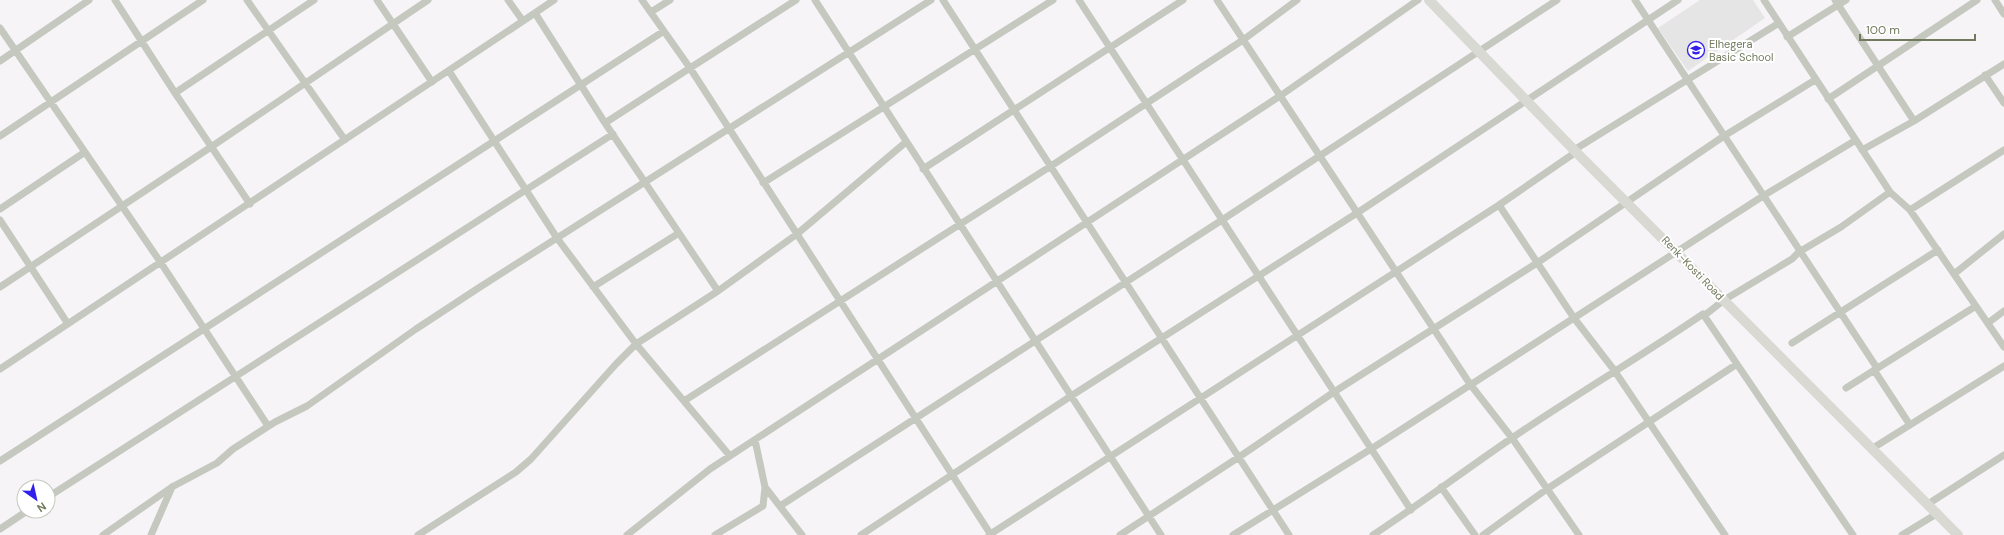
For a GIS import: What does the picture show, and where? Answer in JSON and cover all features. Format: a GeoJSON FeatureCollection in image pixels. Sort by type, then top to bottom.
{"type":"FeatureCollection","features":[{"type":"Feature","properties":{"kind":"main road","name":"Renk-Kosti Road"},"geometry":{"type":"LineString","coordinates":[[1431,1],[1575,151],[1873,448],[1958,535]]}},
{"type":"Feature","properties":{"kind":"street"},"geometry":{"type":"LineString","coordinates":[[0,61],[88,0]]}},
{"type":"Feature","properties":{"kind":"street"},"geometry":{"type":"LineString","coordinates":[[115,0],[175,93],[250,204]]}},
{"type":"Feature","properties":{"kind":"street"},"geometry":{"type":"LineString","coordinates":[[0,136],[203,0]]}},
{"type":"Feature","properties":{"kind":"street"},"geometry":{"type":"LineString","coordinates":[[247,0],[345,140]]}},
{"type":"Feature","properties":{"kind":"street"},"geometry":{"type":"LineString","coordinates":[[175,93],[314,0]]}},
{"type":"Feature","properties":{"kind":"street"},"geometry":{"type":"LineString","coordinates":[[377,0],[432,82]]}},
{"type":"Feature","properties":{"kind":"street"},"geometry":{"type":"LineString","coordinates":[[0,287],[211,147],[428,0]]}},
{"type":"Feature","properties":{"kind":"street"},"geometry":{"type":"LineString","coordinates":[[508,0],[522,22]]}},
{"type":"Feature","properties":{"kind":"street"},"geometry":{"type":"LineString","coordinates":[[0,369],[250,204],[554,0]]}},
{"type":"Feature","properties":{"kind":"street"},"geometry":{"type":"LineString","coordinates":[[642,0],[690,68],[990,535],[1499,205],[1575,151],[1686,79],[1779,23]]}},
{"type":"Feature","properties":{"kind":"street"},"geometry":{"type":"LineString","coordinates":[[651,12],[670,0]]}},
{"type":"Feature","properties":{"kind":"street"},"geometry":{"type":"LineString","coordinates":[[606,123],[796,0]]}},
{"type":"Feature","properties":{"kind":"street"},"geometry":{"type":"LineString","coordinates":[[815,0],[883,108],[1162,535]]}},
{"type":"Feature","properties":{"kind":"street"},"geometry":{"type":"LineString","coordinates":[[104,535],[172,486],[216,463],[233,449],[268,426],[307,406],[416,329],[556,238],[931,0]]}},
{"type":"Feature","properties":{"kind":"street"},"geometry":{"type":"LineString","coordinates":[[943,0],[1289,535]]}},
{"type":"Feature","properties":{"kind":"street"},"geometry":{"type":"LineString","coordinates":[[763,183],[1053,0]]}},
{"type":"Feature","properties":{"kind":"street"},"geometry":{"type":"LineString","coordinates":[[1079,0],[1411,510]]}},
{"type":"Feature","properties":{"kind":"street"},"geometry":{"type":"LineString","coordinates":[[924,169],[1183,0]]}},
{"type":"Feature","properties":{"kind":"street"},"geometry":{"type":"LineString","coordinates":[[1217,0],[1470,384],[1512,438],[1578,535]]}},
{"type":"Feature","properties":{"kind":"street"},"geometry":{"type":"LineString","coordinates":[[684,401],[1051,166],[1243,40],[1297,0]]}},
{"type":"Feature","properties":{"kind":"street"},"geometry":{"type":"LineString","coordinates":[[627,535],[664,504],[730,456],[1280,96],[1418,0]]}},
{"type":"Feature","properties":{"kind":"street"},"geometry":{"type":"LineString","coordinates":[[780,506],[1125,281],[1222,220],[1557,0]]}},
{"type":"Feature","properties":{"kind":"street"},"geometry":{"type":"LineString","coordinates":[[1635,0],[1839,312],[1910,425]]}},
{"type":"Feature","properties":{"kind":"street"},"geometry":{"type":"LineString","coordinates":[[861,535],[1071,396],[1357,213],[1678,0]]}},
{"type":"Feature","properties":{"kind":"street"},"geometry":{"type":"LineString","coordinates":[[1764,0],[1815,80],[1890,192],[1910,210],[2004,347]]}},
{"type":"Feature","properties":{"kind":"street"},"geometry":{"type":"LineString","coordinates":[[1787,37],[1837,2],[1846,0]]}},
{"type":"Feature","properties":{"kind":"street"},"geometry":{"type":"LineString","coordinates":[[1828,99],[1976,0]]}},
{"type":"Feature","properties":{"kind":"street"},"geometry":{"type":"LineString","coordinates":[[1995,0],[2004,14]]}},
{"type":"Feature","properties":{"kind":"street"},"geometry":{"type":"LineString","coordinates":[[1837,2],[1914,121]]}},
{"type":"Feature","properties":{"kind":"street"},"geometry":{"type":"LineString","coordinates":[[536,13],[613,134],[718,291]]}},
{"type":"Feature","properties":{"kind":"street"},"geometry":{"type":"LineString","coordinates":[[0,28],[161,263],[268,426]]}},
{"type":"Feature","properties":{"kind":"street"},"geometry":{"type":"LineString","coordinates":[[0,460],[664,31]]}},
{"type":"Feature","properties":{"kind":"street"},"geometry":{"type":"LineString","coordinates":[[1862,150],[1914,121],[2004,64]]}},
{"type":"Feature","properties":{"kind":"street"},"geometry":{"type":"LineString","coordinates":[[449,71],[556,238],[636,344],[730,456]]}},
{"type":"Feature","properties":{"kind":"street"},"geometry":{"type":"LineString","coordinates":[[1985,75],[2004,103]]}},
{"type":"Feature","properties":{"kind":"street"},"geometry":{"type":"LineString","coordinates":[[1120,535],[1239,457],[1334,392],[1537,263],[1724,136],[1815,80]]}},
{"type":"Feature","properties":{"kind":"street"},"geometry":{"type":"LineString","coordinates":[[56,492],[613,134]]}},
{"type":"Feature","properties":{"kind":"street"},"geometry":{"type":"LineString","coordinates":[[1233,535],[1371,449],[1763,196],[1856,140]]}},
{"type":"Feature","properties":{"kind":"street"},"geometry":{"type":"LineString","coordinates":[[418,535],[526,464],[616,364],[636,344],[718,291],[797,234],[906,142]]}},
{"type":"Feature","properties":{"kind":"street"},"geometry":{"type":"LineString","coordinates":[[1910,210],[2004,150]]}},
{"type":"Feature","properties":{"kind":"street"},"geometry":{"type":"LineString","coordinates":[[0,209],[85,152]]}},
{"type":"Feature","properties":{"kind":"street"},"geometry":{"type":"LineString","coordinates":[[1373,535],[1411,510],[1441,487],[1512,438],[1614,370],[1640,357],[1703,314],[1705,315],[1724,300],[1792,259],[1799,252],[1841,227],[1890,192]]}},
{"type":"Feature","properties":{"kind":"street"},"geometry":{"type":"LineString","coordinates":[[1499,205],[1574,318],[1614,370],[1725,535]]}},
{"type":"Feature","properties":{"kind":"street"},"geometry":{"type":"LineString","coordinates":[[0,220],[68,324]]}},
{"type":"Feature","properties":{"kind":"street"},"geometry":{"type":"LineString","coordinates":[[593,287],[679,233]]}},
{"type":"Feature","properties":{"kind":"street"},"geometry":{"type":"LineString","coordinates":[[1954,274],[2004,234]]}},
{"type":"Feature","properties":{"kind":"street"},"geometry":{"type":"LineString","coordinates":[[1792,343],[1938,250]]}},
{"type":"Feature","properties":{"kind":"street"},"geometry":{"type":"LineString","coordinates":[[1846,388],[1976,306]]}},
{"type":"Feature","properties":{"kind":"street"},"geometry":{"type":"LineString","coordinates":[[1988,323],[2004,311]]}},
{"type":"Feature","properties":{"kind":"street"},"geometry":{"type":"LineString","coordinates":[[1703,314],[1853,535]]}},
{"type":"Feature","properties":{"kind":"street"},"geometry":{"type":"LineString","coordinates":[[1483,535],[1547,489],[1737,364]]}},
{"type":"Feature","properties":{"kind":"street"},"geometry":{"type":"LineString","coordinates":[[1873,448],[2004,366]]}},
{"type":"Feature","properties":{"kind":"street"},"geometry":{"type":"LineString","coordinates":[[715,535],[763,506],[765,488],[755,440]]}},
{"type":"Feature","properties":{"kind":"street"},"geometry":{"type":"LineString","coordinates":[[1928,504],[2004,455]]}},
{"type":"Feature","properties":{"kind":"street"},"geometry":{"type":"LineString","coordinates":[[151,535],[172,486]]}},
{"type":"Feature","properties":{"kind":"street"},"geometry":{"type":"LineString","coordinates":[[1441,487],[1475,535]]}},
{"type":"Feature","properties":{"kind":"street"},"geometry":{"type":"LineString","coordinates":[[765,488],[802,535]]}},
{"type":"Feature","properties":{"kind":"street"},"geometry":{"type":"LineString","coordinates":[[1902,535],[1938,514]]}},
{"type":"Feature","properties":{"kind":"street"},"geometry":{"type":"LineString","coordinates":[[0,529],[16,518]]}},
{"type":"Feature","properties":{"kind":"shaded area","name":"Elhegera Basic School"},"geometry":{"type":"Polygon","coordinates":[[[1700,0],[1753,0],[1765,18],[1688,71],[1658,28],[1700,0]]]}},
{"type":"Feature","properties":{"kind":"place","name":"Elhegera Basic School"},"geometry":{"type":"Point","coordinates":[1696,50]}}]}
